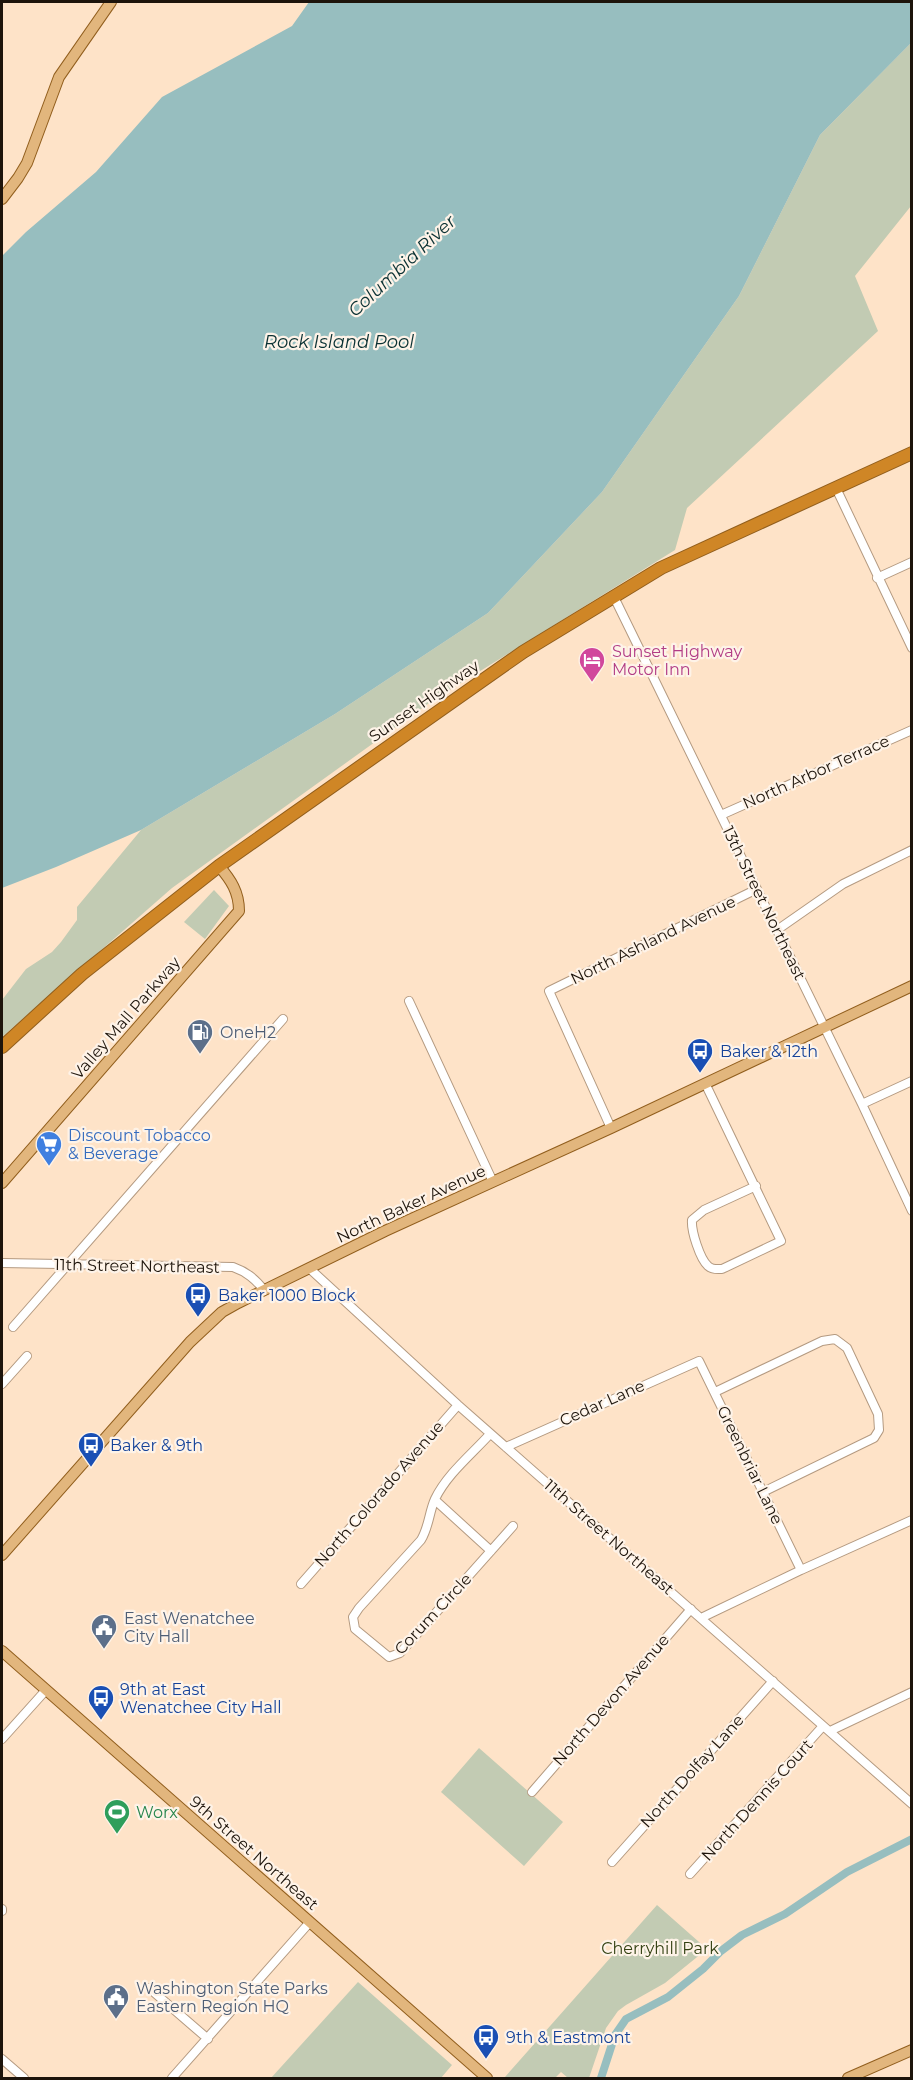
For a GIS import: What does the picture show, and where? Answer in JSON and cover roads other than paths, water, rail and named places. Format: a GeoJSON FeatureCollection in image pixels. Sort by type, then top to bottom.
{"type":"FeatureCollection","features":[{"type":"Feature","properties":{"kind":"highway","name":"Sunset Highway"},"geometry":{"type":"LineString","coordinates":[[2,1047],[82,974],[219,866],[523,652],[661,568],[912,453]]}},
{"type":"Feature","properties":{"kind":"main road"},"geometry":{"type":"LineString","coordinates":[[2,199],[27,163],[59,77],[111,2]]}},
{"type":"Feature","properties":{"kind":"main road","name":"Valley Mall Parkway"},"geometry":{"type":"LineString","coordinates":[[2,1183],[239,911],[239,898],[232,882],[219,866]]}},
{"type":"Feature","properties":{"kind":"main road","name":"North Baker Avenue"},"geometry":{"type":"LineString","coordinates":[[2,1555],[190,1342],[222,1312],[309,1268],[912,986]]}},
{"type":"Feature","properties":{"kind":"main road","name":"9th Street Northeast"},"geometry":{"type":"LineString","coordinates":[[2,1651],[487,2079]]}},
{"type":"Feature","properties":{"kind":"main road"},"geometry":{"type":"LineString","coordinates":[[849,2079],[912,2050]]}},
{"type":"Feature","properties":{"kind":"street"},"geometry":{"type":"LineString","coordinates":[[836,488],[912,648]]}},
{"type":"Feature","properties":{"kind":"street"},"geometry":{"type":"LineString","coordinates":[[877,578],[912,562]]}},
{"type":"Feature","properties":{"kind":"street","name":"13th Street Northeast"},"geometry":{"type":"LineString","coordinates":[[614,597],[908,1197],[912,1211]]}},
{"type":"Feature","properties":{"kind":"street","name":"North Arbor Terrace"},"geometry":{"type":"LineString","coordinates":[[721,815],[912,730]]}},
{"type":"Feature","properties":{"kind":"street"},"geometry":{"type":"LineString","coordinates":[[777,930],[843,884],[912,850]]}},
{"type":"Feature","properties":{"kind":"street","name":"North Ashland Avenue"},"geometry":{"type":"LineString","coordinates":[[611,1128],[549,991],[757,889]]}},
{"type":"Feature","properties":{"kind":"street"},"geometry":{"type":"LineString","coordinates":[[409,1001],[493,1182]]}},
{"type":"Feature","properties":{"kind":"street"},"geometry":{"type":"LineString","coordinates":[[13,1328],[283,1019]]}},
{"type":"Feature","properties":{"kind":"street"},"geometry":{"type":"LineString","coordinates":[[862,1104],[912,1081]]}},
{"type":"Feature","properties":{"kind":"street"},"geometry":{"type":"LineString","coordinates":[[705,1083],[756,1186],[781,1241],[722,1269],[715,1270],[709,1267],[693,1235],[692,1221],[704,1210],[756,1186]]}},
{"type":"Feature","properties":{"kind":"street","name":"11th Street Northeast"},"geometry":{"type":"LineString","coordinates":[[2,1263],[233,1267],[243,1270],[254,1278],[264,1290]]}},
{"type":"Feature","properties":{"kind":"street","name":"11th Street Northeast"},"geometry":{"type":"LineString","coordinates":[[309,1268],[490,1434],[912,1804]]}},
{"type":"Feature","properties":{"kind":"street"},"geometry":{"type":"LineString","coordinates":[[715,1392],[822,1341],[835,1340],[842,1342],[846,1348],[878,1414],[879,1430],[874,1437],[763,1492]]}},
{"type":"Feature","properties":{"kind":"street"},"geometry":{"type":"LineString","coordinates":[[2,1384],[27,1356]]}},
{"type":"Feature","properties":{"kind":"street","name":"Greenbriar Lane"},"geometry":{"type":"LineString","coordinates":[[699,1361],[801,1570]]}},
{"type":"Feature","properties":{"kind":"street","name":"Cedar Lane"},"geometry":{"type":"LineString","coordinates":[[506,1447],[699,1361]]}},
{"type":"Feature","properties":{"kind":"street","name":"North Colorado Avenue"},"geometry":{"type":"LineString","coordinates":[[301,1584],[458,1405]]}},
{"type":"Feature","properties":{"kind":"street","name":"Corum Circle"},"geometry":{"type":"LineString","coordinates":[[490,1434],[453,1474],[435,1500],[426,1533],[421,1540],[359,1608],[353,1617],[355,1629],[389,1657],[400,1653],[513,1527]]}},
{"type":"Feature","properties":{"kind":"street"},"geometry":{"type":"LineString","coordinates":[[435,1500],[491,1551]]}},
{"type":"Feature","properties":{"kind":"street"},"geometry":{"type":"LineString","coordinates":[[701,1618],[912,1520]]}},
{"type":"Feature","properties":{"kind":"street","name":"North Devon Avenue"},"geometry":{"type":"LineString","coordinates":[[532,1792],[691,1609]]}},
{"type":"Feature","properties":{"kind":"street","name":"North Dolfay Lane"},"geometry":{"type":"LineString","coordinates":[[612,1862],[773,1681]]}},
{"type":"Feature","properties":{"kind":"street"},"geometry":{"type":"LineString","coordinates":[[2,1739],[46,1690]]}},
{"type":"Feature","properties":{"kind":"street","name":"North Dennis Court"},"geometry":{"type":"LineString","coordinates":[[690,1874],[826,1729],[912,1692]]}},
{"type":"Feature","properties":{"kind":"street"},"geometry":{"type":"LineString","coordinates":[[172,2079],[310,1922]]}},
{"type":"Feature","properties":{"kind":"street"},"geometry":{"type":"LineString","coordinates":[[149,1988],[208,2039]]}},
{"type":"Feature","properties":{"kind":"street"},"geometry":{"type":"LineString","coordinates":[[2,2059],[24,2079]]}},
{"type":"Feature","properties":{"kind":"water","name":"Rock Island Pool"},"geometry":{"type":"Polygon","coordinates":[[[309,2],[911,2],[911,43],[820,135],[739,296],[602,492],[488,613],[335,714],[141,830],[2,888],[2,256],[26,232],[96,172],[162,97],[292,26],[309,2]]]}},
{"type":"Feature","properties":{"kind":"waterway"},"geometry":{"type":"LineString","coordinates":[[601,2078],[615,2035],[626,2019],[668,1997],[742,1935],[785,1914],[847,1872],[912,1839]]}},
{"type":"Feature","properties":{"kind":"place","name":"Sunset Highway Motor Inn"},"geometry":{"type":"Point","coordinates":[592,683]}},
{"type":"Feature","properties":{"kind":"place","name":"OneH2"},"geometry":{"type":"Point","coordinates":[200,1055]}},
{"type":"Feature","properties":{"kind":"place","name":"Baker & 12th"},"geometry":{"type":"Point","coordinates":[700,1074]}},
{"type":"Feature","properties":{"kind":"place","name":"Discount Tobacco & Beverage"},"geometry":{"type":"Point","coordinates":[49,1167]}},
{"type":"Feature","properties":{"kind":"place","name":"Baker 1000 Block"},"geometry":{"type":"Point","coordinates":[198,1318]}},
{"type":"Feature","properties":{"kind":"place","name":"Baker & 9th"},"geometry":{"type":"Point","coordinates":[91,1468]}},
{"type":"Feature","properties":{"kind":"place","name":"East Wenatchee City Hall"},"geometry":{"type":"Point","coordinates":[104,1650]}},
{"type":"Feature","properties":{"kind":"place","name":"9th at East Wenatchee City Hall"},"geometry":{"type":"Point","coordinates":[101,1721]}},
{"type":"Feature","properties":{"kind":"place","name":"Worx"},"geometry":{"type":"Point","coordinates":[117,1835]}},
{"type":"Feature","properties":{"kind":"place","name":"Washington State Parks Eastern Region HQ"},"geometry":{"type":"Point","coordinates":[116,2020]}},
{"type":"Feature","properties":{"kind":"place","name":"9th & Eastmont"},"geometry":{"type":"Point","coordinates":[486,2060]}},
{"type":"Feature","properties":{"kind":"water label","name":"Columbia River"},"geometry":{"type":"Point","coordinates":[402,266]}},
{"type":"Feature","properties":{"kind":"park label","name":"Cherryhill Park"},"geometry":{"type":"Point","coordinates":[660,1948]}}]}
